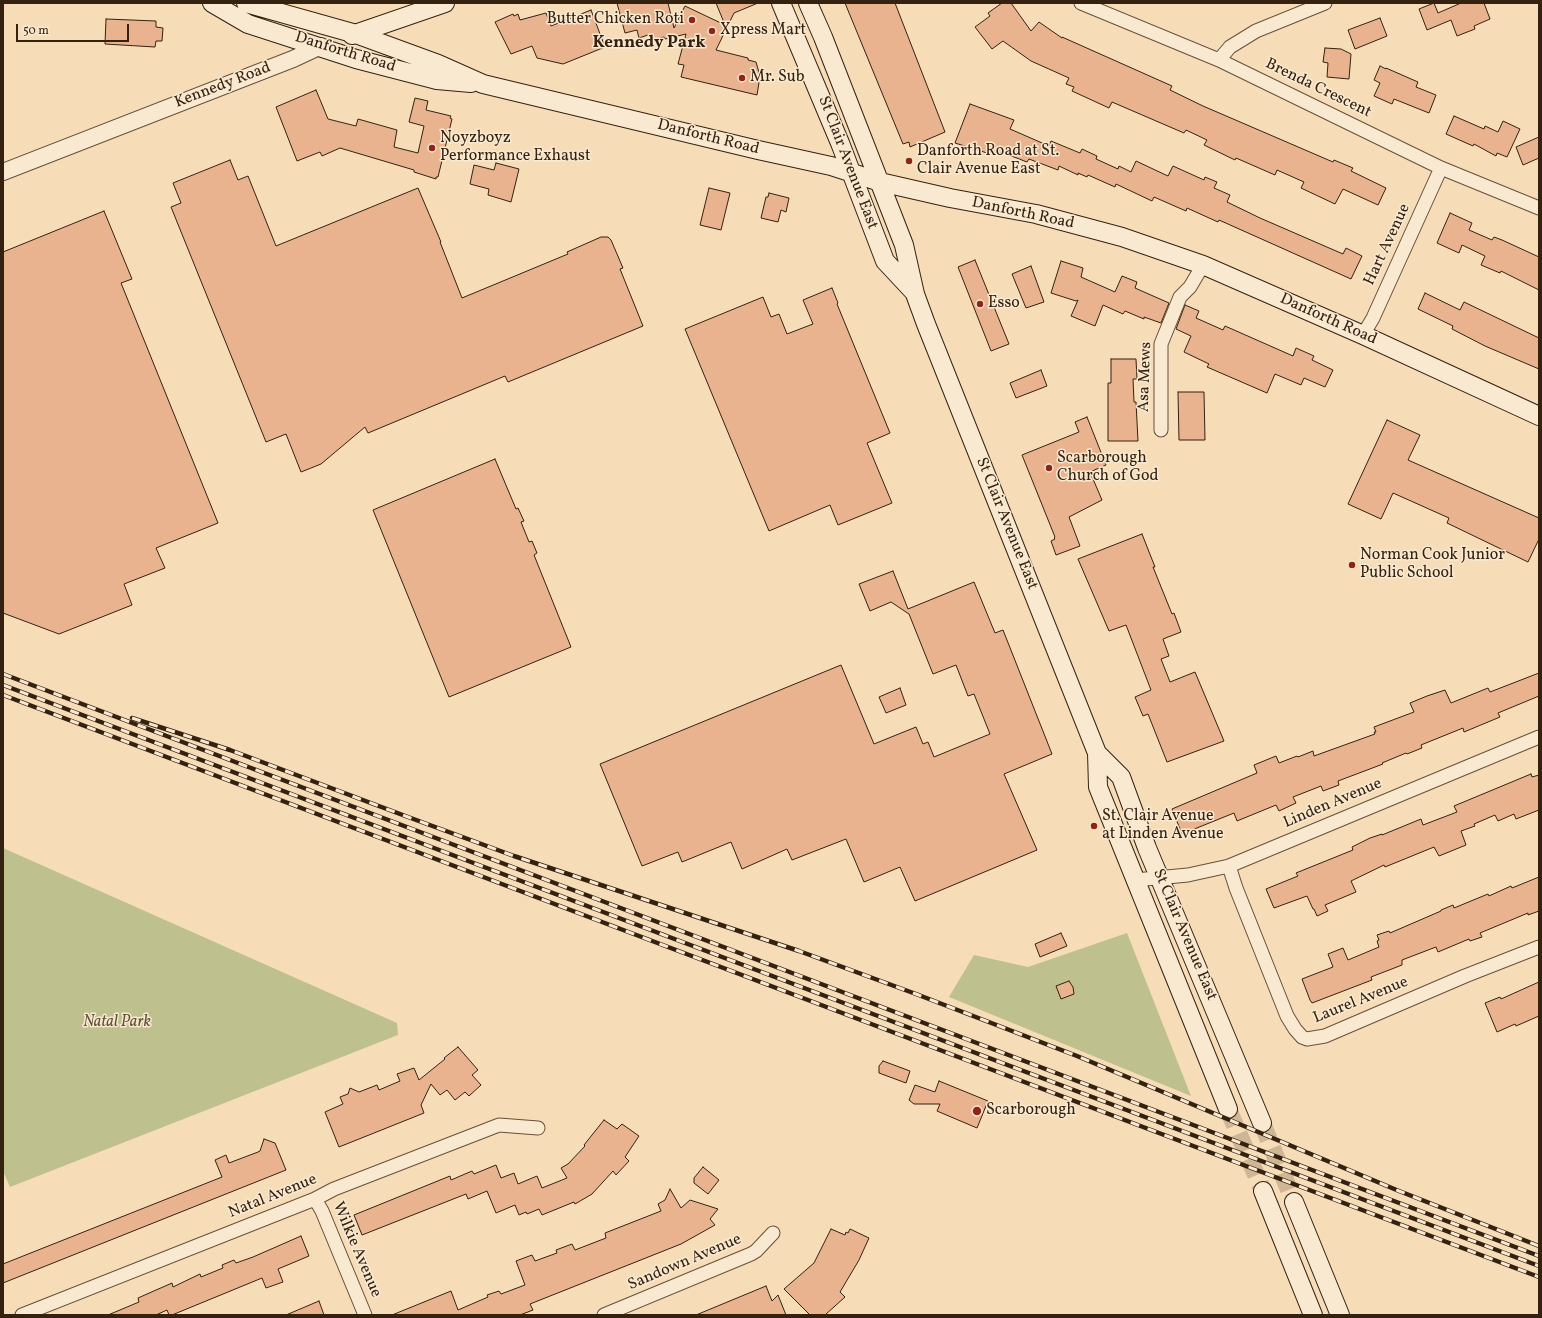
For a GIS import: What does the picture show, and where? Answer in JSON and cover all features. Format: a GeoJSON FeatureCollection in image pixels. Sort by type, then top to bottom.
{"type":"FeatureCollection","features":[{"type":"Feature","properties":{"kind":"main road","name":"Danforth Road"},"geometry":{"type":"LineString","coordinates":[[212,3],[248,24],[321,46],[356,59],[437,80],[483,84],[831,166],[880,182],[950,198],[1036,214],[1122,237],[1203,265],[1363,335],[1539,416]]}},
{"type":"Feature","properties":{"kind":"main road","name":"Danforth Road"},"geometry":{"type":"LineString","coordinates":[[246,3],[356,34],[438,64],[483,84]]}},
{"type":"Feature","properties":{"kind":"main road","name":"Kennedy Road"},"geometry":{"type":"LineString","coordinates":[[321,46],[445,3]]}},
{"type":"Feature","properties":{"kind":"main road","name":"St Clair Avenue East"},"geometry":{"type":"LineString","coordinates":[[781,3],[824,102],[885,261],[915,294]]}},
{"type":"Feature","properties":{"kind":"main road","name":"St Clair Avenue East"},"geometry":{"type":"LineString","coordinates":[[808,3],[823,37],[904,245],[915,294],[1097,753],[1098,787],[1228,1109]]}},
{"type":"Feature","properties":{"kind":"main road","name":"St Clair Avenue East"},"geometry":{"type":"LineString","coordinates":[[1097,753],[1122,777],[1147,848],[1262,1123]]}},
{"type":"Feature","properties":{"kind":"main road"},"geometry":{"type":"LineString","coordinates":[[1263,1191],[1313,1315]]}},
{"type":"Feature","properties":{"kind":"main road"},"geometry":{"type":"LineString","coordinates":[[1294,1202],[1340,1315]]}},
{"type":"Feature","properties":{"kind":"street","name":"Brenda Crescent"},"geometry":{"type":"LineString","coordinates":[[1081,3],[1219,60],[1442,168],[1539,208]]}},
{"type":"Feature","properties":{"kind":"street"},"geometry":{"type":"LineString","coordinates":[[1219,60],[1230,47],[1256,31],[1325,3]]}},
{"type":"Feature","properties":{"kind":"street","name":"Kennedy Road"},"geometry":{"type":"LineString","coordinates":[[3,172],[293,59],[321,46]]}},
{"type":"Feature","properties":{"kind":"street","name":"Hart Avenue"},"geometry":{"type":"LineString","coordinates":[[1363,335],[1373,318],[1442,168]]}},
{"type":"Feature","properties":{"kind":"street","name":"Asa Mews"},"geometry":{"type":"LineString","coordinates":[[1162,430],[1161,344],[1180,297],[1190,287],[1203,265]]}},
{"type":"Feature","properties":{"kind":"street","name":"Linden Avenue"},"geometry":{"type":"LineString","coordinates":[[1135,880],[1188,875],[1229,866],[1539,737]]}},
{"type":"Feature","properties":{"kind":"street","name":"Laurel Avenue"},"geometry":{"type":"LineString","coordinates":[[1229,866],[1236,888],[1287,1016],[1302,1038],[1307,1039],[1325,1036],[1466,976],[1539,947]]}},
{"type":"Feature","properties":{"kind":"street","name":"Natal Avenue"},"geometry":{"type":"LineString","coordinates":[[22,1315],[315,1199],[334,1189],[499,1124],[538,1128]]}},
{"type":"Feature","properties":{"kind":"street","name":"Wilkie Avenue"},"geometry":{"type":"LineString","coordinates":[[315,1199],[322,1211],[365,1315]]}},
{"type":"Feature","properties":{"kind":"street","name":"Sandown Avenue"},"geometry":{"type":"LineString","coordinates":[[604,1315],[752,1254],[773,1233]]}},
{"type":"Feature","properties":{"kind":"green space","name":"Natal Park"},"geometry":{"type":"Polygon","coordinates":[[[3,848],[397,1023],[398,1035],[10,1187],[3,1171],[3,848]]]}},
{"type":"Feature","properties":{"kind":"green space"},"geometry":{"type":"Polygon","coordinates":[[[1127,933],[1191,1096],[949,997],[974,955],[1028,967],[1127,933]]]}},
{"type":"Feature","properties":{"kind":"building"},"geometry":{"type":"Polygon","coordinates":[[[617,3],[668,3],[674,28],[685,6],[725,25],[716,3],[758,3],[734,13],[716,50],[748,58],[748,60],[756,62],[760,76],[757,95],[681,77],[684,65],[678,64],[686,34],[665,39],[664,37],[652,40],[651,34],[639,38],[637,30],[625,33],[617,3]]]}},
{"type":"Feature","properties":{"kind":"building"},"geometry":{"type":"Polygon","coordinates":[[[845,3],[895,3],[945,132],[910,147],[909,142],[903,144],[845,3]]]}},
{"type":"Feature","properties":{"kind":"building"},"geometry":{"type":"Polygon","coordinates":[[[1002,3],[1011,3],[1031,31],[1039,22],[1062,38],[1172,86],[1170,90],[1203,106],[1333,162],[1334,160],[1353,168],[1351,171],[1386,188],[1378,205],[1343,189],[1335,204],[1301,188],[1304,182],[1277,170],[1275,175],[1236,158],[1235,160],[1204,145],[1207,140],[1186,130],[1184,133],[1112,102],[1109,108],[1072,91],[1074,87],[1066,84],[1069,78],[1031,61],[1003,41],[992,49],[975,27],[990,16],[988,13],[1002,3]]]}},
{"type":"Feature","properties":{"kind":"building"},"geometry":{"type":"Polygon","coordinates":[[[1434,3],[1438,13],[1461,3],[1484,3],[1490,19],[1474,26],[1475,29],[1457,36],[1451,20],[1427,30],[1419,9],[1434,3]]]}},
{"type":"Feature","properties":{"kind":"building"},"geometry":{"type":"Polygon","coordinates":[[[591,10],[605,47],[563,64],[537,58],[532,46],[511,54],[495,22],[513,14],[514,16],[518,14],[520,20],[546,13],[551,26],[591,10]]]}},
{"type":"Feature","properties":{"kind":"building"},"geometry":{"type":"Polygon","coordinates":[[[1380,18],[1387,36],[1355,49],[1348,30],[1380,18]]]}},
{"type":"Feature","properties":{"kind":"building"},"geometry":{"type":"Polygon","coordinates":[[[106,19],[156,21],[156,27],[163,28],[162,41],[156,41],[155,47],[105,44],[106,19]]]}},
{"type":"Feature","properties":{"kind":"building"},"geometry":{"type":"Polygon","coordinates":[[[1325,48],[1341,49],[1351,54],[1349,79],[1327,77],[1328,63],[1323,62],[1325,48]]]}},
{"type":"Feature","properties":{"kind":"building"},"geometry":{"type":"Polygon","coordinates":[[[1380,66],[1418,82],[1416,87],[1436,95],[1429,113],[1394,99],[1392,104],[1374,96],[1380,83],[1374,80],[1380,66]]]}},
{"type":"Feature","properties":{"kind":"building"},"geometry":{"type":"Polygon","coordinates":[[[316,90],[328,119],[356,126],[358,119],[397,130],[394,147],[418,153],[424,126],[409,122],[415,98],[428,101],[426,110],[451,116],[450,118],[452,119],[438,177],[436,177],[436,179],[414,172],[414,170],[340,148],[322,156],[320,152],[297,161],[276,107],[316,90]]]}},
{"type":"Feature","properties":{"kind":"building"},"geometry":{"type":"Polygon","coordinates":[[[970,104],[1014,120],[1010,129],[1049,146],[1051,141],[1080,153],[1082,149],[1097,156],[1096,159],[1118,169],[1119,166],[1131,172],[1136,161],[1168,176],[1173,166],[1204,180],[1205,177],[1217,182],[1214,188],[1230,195],[1227,202],[1343,254],[1346,248],[1362,256],[1351,279],[1219,220],[1218,222],[1187,208],[1186,211],[1154,197],[1152,201],[1116,184],[1115,187],[1088,175],[1087,177],[1078,173],[1078,175],[1059,166],[1058,170],[1029,159],[1027,162],[1001,152],[1000,155],[988,150],[987,153],[955,143],[970,104]]]}},
{"type":"Feature","properties":{"kind":"building"},"geometry":{"type":"Polygon","coordinates":[[[1454,116],[1484,129],[1485,126],[1498,132],[1503,121],[1520,129],[1507,157],[1497,153],[1496,156],[1474,144],[1473,146],[1446,134],[1454,116]]]}},
{"type":"Feature","properties":{"kind":"building"},"geometry":{"type":"Polygon","coordinates":[[[1539,137],[1539,158],[1523,165],[1516,147],[1539,137]]]}},
{"type":"Feature","properties":{"kind":"building"},"geometry":{"type":"Polygon","coordinates":[[[230,160],[238,180],[248,176],[276,246],[418,188],[441,242],[462,298],[568,254],[567,252],[601,237],[608,237],[611,240],[623,268],[620,269],[643,326],[508,382],[505,376],[368,433],[365,427],[321,464],[301,472],[286,434],[266,442],[171,207],[181,203],[173,183],[230,160]]]}},
{"type":"Feature","properties":{"kind":"building"},"geometry":{"type":"Polygon","coordinates":[[[496,163],[519,169],[511,202],[488,195],[489,189],[470,184],[474,165],[494,170],[496,163]]]}},
{"type":"Feature","properties":{"kind":"building"},"geometry":{"type":"Polygon","coordinates":[[[709,188],[730,193],[721,230],[700,225],[709,188]]]}},
{"type":"Feature","properties":{"kind":"building"},"geometry":{"type":"Polygon","coordinates":[[[769,193],[789,198],[786,212],[781,210],[778,222],[761,218],[766,197],[768,197],[769,193]]]}},
{"type":"Feature","properties":{"kind":"building"},"geometry":{"type":"Polygon","coordinates":[[[104,211],[132,279],[121,283],[218,523],[156,548],[165,568],[124,584],[132,605],[59,634],[3,613],[3,252],[104,211]]]}},
{"type":"Feature","properties":{"kind":"building"},"geometry":{"type":"Polygon","coordinates":[[[1450,213],[1472,223],[1469,230],[1492,240],[1494,237],[1502,240],[1539,257],[1539,290],[1501,271],[1500,273],[1481,265],[1485,256],[1462,245],[1459,253],[1437,243],[1450,213]]]}},
{"type":"Feature","properties":{"kind":"building"},"geometry":{"type":"Polygon","coordinates":[[[975,260],[1009,344],[991,351],[958,267],[975,260]]]}},
{"type":"Feature","properties":{"kind":"building"},"geometry":{"type":"Polygon","coordinates":[[[1061,261],[1083,268],[1081,277],[1115,292],[1122,276],[1137,282],[1135,288],[1169,303],[1161,323],[1144,317],[1144,319],[1125,311],[1123,314],[1103,305],[1095,326],[1071,316],[1078,300],[1076,301],[1051,293],[1061,261]]]}},
{"type":"Feature","properties":{"kind":"building"},"geometry":{"type":"Polygon","coordinates":[[[1031,266],[1044,302],[1026,308],[1012,274],[1031,266]]]}},
{"type":"Feature","properties":{"kind":"building"},"geometry":{"type":"Polygon","coordinates":[[[832,288],[838,303],[837,304],[890,433],[867,443],[892,503],[838,525],[830,505],[769,531],[685,329],[763,297],[771,317],[779,314],[787,334],[813,324],[803,300],[832,288]]]}},
{"type":"Feature","properties":{"kind":"building"},"geometry":{"type":"Polygon","coordinates":[[[1425,293],[1460,310],[1464,302],[1539,338],[1539,369],[1485,346],[1452,329],[1453,326],[1418,309],[1425,293]]]}},
{"type":"Feature","properties":{"kind":"building"},"geometry":{"type":"Polygon","coordinates":[[[1185,305],[1199,311],[1196,318],[1223,330],[1225,326],[1293,356],[1296,348],[1314,356],[1312,360],[1333,370],[1325,387],[1304,378],[1301,385],[1275,374],[1267,393],[1207,367],[1209,364],[1184,352],[1191,336],[1176,329],[1185,305]]]}},
{"type":"Feature","properties":{"kind":"building"},"geometry":{"type":"Polygon","coordinates":[[[1111,359],[1136,359],[1137,379],[1133,379],[1138,441],[1108,441],[1108,383],[1111,383],[1111,359]]]}},
{"type":"Feature","properties":{"kind":"building"},"geometry":{"type":"Polygon","coordinates":[[[1041,370],[1047,386],[1016,398],[1010,383],[1041,370]]]}},
{"type":"Feature","properties":{"kind":"building"},"geometry":{"type":"Polygon","coordinates":[[[1178,392],[1204,392],[1205,440],[1179,440],[1178,392]]]}},
{"type":"Feature","properties":{"kind":"building","name":"Scarborough Church of God"},"geometry":{"type":"Polygon","coordinates":[[[1087,417],[1106,465],[1090,472],[1102,500],[1069,517],[1080,546],[1056,555],[1051,541],[1055,539],[1055,537],[1022,455],[1079,432],[1075,422],[1087,417]]]}},
{"type":"Feature","properties":{"kind":"building"},"geometry":{"type":"Polygon","coordinates":[[[1387,420],[1420,435],[1408,460],[1539,518],[1539,539],[1528,562],[1447,523],[1449,518],[1393,493],[1381,519],[1348,504],[1387,420]]]}},
{"type":"Feature","properties":{"kind":"building"},"geometry":{"type":"Polygon","coordinates":[[[495,459],[516,509],[518,508],[524,521],[521,522],[529,542],[532,541],[537,553],[534,555],[571,647],[449,697],[373,510],[495,459]]]}},
{"type":"Feature","properties":{"kind":"building"},"geometry":{"type":"Polygon","coordinates":[[[1142,534],[1155,567],[1153,567],[1181,632],[1163,639],[1169,656],[1161,659],[1170,682],[1195,672],[1224,741],[1167,762],[1148,714],[1143,716],[1135,697],[1151,690],[1126,625],[1109,631],[1078,559],[1142,534]]]}},
{"type":"Feature","properties":{"kind":"building"},"geometry":{"type":"Polygon","coordinates":[[[893,571],[908,609],[974,582],[995,633],[1003,630],[1052,754],[1004,774],[1037,850],[915,901],[900,867],[864,882],[846,839],[792,860],[787,849],[742,869],[731,842],[682,862],[678,852],[642,866],[600,764],[841,665],[874,744],[916,727],[923,744],[928,742],[934,757],[990,734],[974,694],[968,696],[956,665],[933,674],[909,614],[891,602],[870,611],[859,584],[893,571]]]}},
{"type":"Feature","properties":{"kind":"building"},"geometry":{"type":"Polygon","coordinates":[[[1539,673],[1539,696],[1498,713],[1500,717],[1464,732],[1463,728],[1421,745],[1422,748],[1338,781],[1339,785],[1323,791],[1321,786],[1293,797],[1296,803],[1279,811],[1276,805],[1237,821],[1234,813],[1182,834],[1172,809],[1257,773],[1254,765],[1276,756],[1279,763],[1313,751],[1314,756],[1375,734],[1374,732],[1376,732],[1374,727],[1414,712],[1410,703],[1445,690],[1451,703],[1488,688],[1490,692],[1539,673]]]}},
{"type":"Feature","properties":{"kind":"building"},"geometry":{"type":"Polygon","coordinates":[[[900,688],[906,705],[886,713],[879,697],[900,688]]]}},
{"type":"Feature","properties":{"kind":"building"},"geometry":{"type":"Polygon","coordinates":[[[1531,774],[1532,777],[1539,775],[1539,810],[1516,819],[1514,814],[1498,821],[1495,815],[1474,824],[1475,826],[1461,831],[1466,845],[1439,856],[1434,847],[1385,867],[1384,865],[1351,881],[1356,892],[1325,905],[1328,911],[1317,916],[1307,896],[1274,908],[1266,889],[1298,876],[1296,873],[1353,850],[1352,847],[1370,838],[1382,835],[1421,819],[1423,825],[1457,812],[1454,806],[1531,774]]]}},
{"type":"Feature","properties":{"kind":"building"},"geometry":{"type":"Polygon","coordinates":[[[1539,877],[1539,911],[1528,915],[1528,913],[1480,933],[1482,937],[1470,941],[1469,939],[1438,952],[1436,947],[1402,960],[1402,965],[1371,977],[1372,980],[1312,1003],[1310,1000],[1302,979],[1333,967],[1328,954],[1343,948],[1348,960],[1379,947],[1377,935],[1389,931],[1390,933],[1453,905],[1454,908],[1488,894],[1489,896],[1511,886],[1512,888],[1539,877]]]}},
{"type":"Feature","properties":{"kind":"building"},"geometry":{"type":"Polygon","coordinates":[[[1061,933],[1067,946],[1040,957],[1035,944],[1061,933]]]}},
{"type":"Feature","properties":{"kind":"building"},"geometry":{"type":"Polygon","coordinates":[[[1069,981],[1073,987],[1074,994],[1061,999],[1056,986],[1069,981]]]}},
{"type":"Feature","properties":{"kind":"building"},"geometry":{"type":"Polygon","coordinates":[[[1539,982],[1539,1016],[1497,1032],[1485,1003],[1500,997],[1501,999],[1539,982]]]}},
{"type":"Feature","properties":{"kind":"building"},"geometry":{"type":"Polygon","coordinates":[[[458,1047],[478,1070],[472,1075],[481,1085],[469,1096],[465,1092],[455,1100],[447,1090],[440,1095],[431,1084],[421,1105],[424,1113],[339,1147],[325,1112],[343,1104],[340,1097],[348,1094],[350,1088],[359,1092],[377,1085],[379,1090],[400,1081],[397,1074],[414,1068],[419,1080],[458,1047]]]}},
{"type":"Feature","properties":{"kind":"building"},"geometry":{"type":"Polygon","coordinates":[[[883,1061],[910,1071],[906,1083],[879,1073],[879,1066],[883,1061]]]}},
{"type":"Feature","properties":{"kind":"building"},"geometry":{"type":"Polygon","coordinates":[[[939,1081],[988,1101],[977,1128],[937,1111],[940,1104],[914,1104],[909,1100],[915,1085],[935,1092],[939,1081]]]}},
{"type":"Feature","properties":{"kind":"building"},"geometry":{"type":"Polygon","coordinates":[[[604,1120],[617,1129],[622,1124],[639,1136],[625,1157],[629,1161],[616,1175],[613,1171],[592,1194],[575,1204],[574,1202],[542,1215],[539,1209],[527,1214],[526,1212],[519,1215],[515,1205],[496,1213],[487,1191],[468,1199],[466,1194],[362,1235],[354,1215],[450,1176],[451,1180],[472,1171],[474,1174],[496,1165],[501,1178],[514,1173],[518,1184],[537,1176],[542,1188],[567,1178],[561,1168],[568,1164],[585,1146],[584,1145],[604,1120]]]}},
{"type":"Feature","properties":{"kind":"building"},"geometry":{"type":"Polygon","coordinates":[[[264,1139],[275,1143],[286,1170],[3,1283],[3,1264],[222,1177],[215,1160],[226,1155],[229,1163],[258,1152],[260,1151],[264,1139]]]}},
{"type":"Feature","properties":{"kind":"building"},"geometry":{"type":"Polygon","coordinates":[[[703,1167],[719,1180],[708,1194],[694,1183],[694,1178],[703,1167]]]}},
{"type":"Feature","properties":{"kind":"building"},"geometry":{"type":"Polygon","coordinates":[[[670,1189],[681,1208],[690,1200],[718,1209],[710,1219],[715,1225],[681,1244],[530,1304],[533,1310],[520,1315],[392,1315],[451,1291],[458,1310],[488,1297],[487,1295],[499,1291],[501,1294],[525,1285],[516,1261],[532,1255],[535,1261],[557,1253],[556,1250],[572,1244],[575,1250],[606,1238],[605,1233],[661,1211],[658,1204],[665,1200],[670,1189]]]}},
{"type":"Feature","properties":{"kind":"building"},"geometry":{"type":"Polygon","coordinates":[[[831,1229],[845,1235],[850,1229],[869,1238],[859,1260],[840,1292],[845,1297],[825,1315],[810,1315],[784,1289],[814,1263],[831,1229]]]}},
{"type":"Feature","properties":{"kind":"building"},"geometry":{"type":"Polygon","coordinates":[[[301,1236],[309,1256],[278,1269],[283,1282],[266,1288],[262,1278],[172,1315],[169,1315],[167,1310],[156,1315],[108,1315],[139,1302],[138,1298],[172,1283],[173,1287],[200,1274],[201,1277],[223,1268],[222,1265],[234,1260],[236,1263],[253,1257],[301,1236]]]}},
{"type":"Feature","properties":{"kind":"building"},"geometry":{"type":"Polygon","coordinates":[[[766,1286],[772,1301],[778,1295],[786,1315],[696,1315],[766,1286]]]}},
{"type":"Feature","properties":{"kind":"building"},"geometry":{"type":"Polygon","coordinates":[[[319,1301],[324,1315],[286,1315],[319,1301]]]}},
{"type":"Feature","properties":{"kind":"tunnel"},"geometry":{"type":"LineString","coordinates":[[1228,1109],[1263,1191]]}},
{"type":"Feature","properties":{"kind":"tunnel"},"geometry":{"type":"LineString","coordinates":[[1262,1123],[1294,1202]]}},
{"type":"Feature","properties":{"kind":"railway"},"geometry":{"type":"LineString","coordinates":[[3,674],[1539,1256]]}},
{"type":"Feature","properties":{"kind":"railway"},"geometry":{"type":"LineString","coordinates":[[3,685],[1539,1266]]}},
{"type":"Feature","properties":{"kind":"railway"},"geometry":{"type":"LineString","coordinates":[[3,695],[1539,1277]]}},
{"type":"Feature","properties":{"kind":"railway"},"geometry":{"type":"LineString","coordinates":[[132,718],[230,750],[514,856],[799,951],[916,994],[1077,1056],[1399,1191],[1539,1246]]}},
{"type":"Feature","properties":{"kind":"place","name":"Butter Chicken Roti"},"geometry":{"type":"Point","coordinates":[692,20]}},
{"type":"Feature","properties":{"kind":"place","name":"Xpress Mart"},"geometry":{"type":"Point","coordinates":[712,31]}},
{"type":"Feature","properties":{"kind":"place","name":"Mr. Sub"},"geometry":{"type":"Point","coordinates":[742,78]}},
{"type":"Feature","properties":{"kind":"place","name":"Noyzboyz Performance Exhaust"},"geometry":{"type":"Point","coordinates":[432,148]}},
{"type":"Feature","properties":{"kind":"place","name":"Danforth Road at St. Clair Avenue East"},"geometry":{"type":"Point","coordinates":[909,161]}},
{"type":"Feature","properties":{"kind":"place","name":"Esso"},"geometry":{"type":"Point","coordinates":[980,304]}},
{"type":"Feature","properties":{"kind":"place","name":"Scarborough Church of God"},"geometry":{"type":"Point","coordinates":[1049,468]}},
{"type":"Feature","properties":{"kind":"place","name":"Norman Cook Junior Public School"},"geometry":{"type":"Point","coordinates":[1352,565]}},
{"type":"Feature","properties":{"kind":"place","name":"St. Clair Avenue at Linden Avenue"},"geometry":{"type":"Point","coordinates":[1094,826]}},
{"type":"Feature","properties":{"kind":"place","name":"Scarborough"},"geometry":{"type":"Point","coordinates":[977,1111]}},
{"type":"Feature","properties":{"kind":"district","name":"Kennedy Park"},"geometry":{"type":"Point","coordinates":[649,44]}}]}
